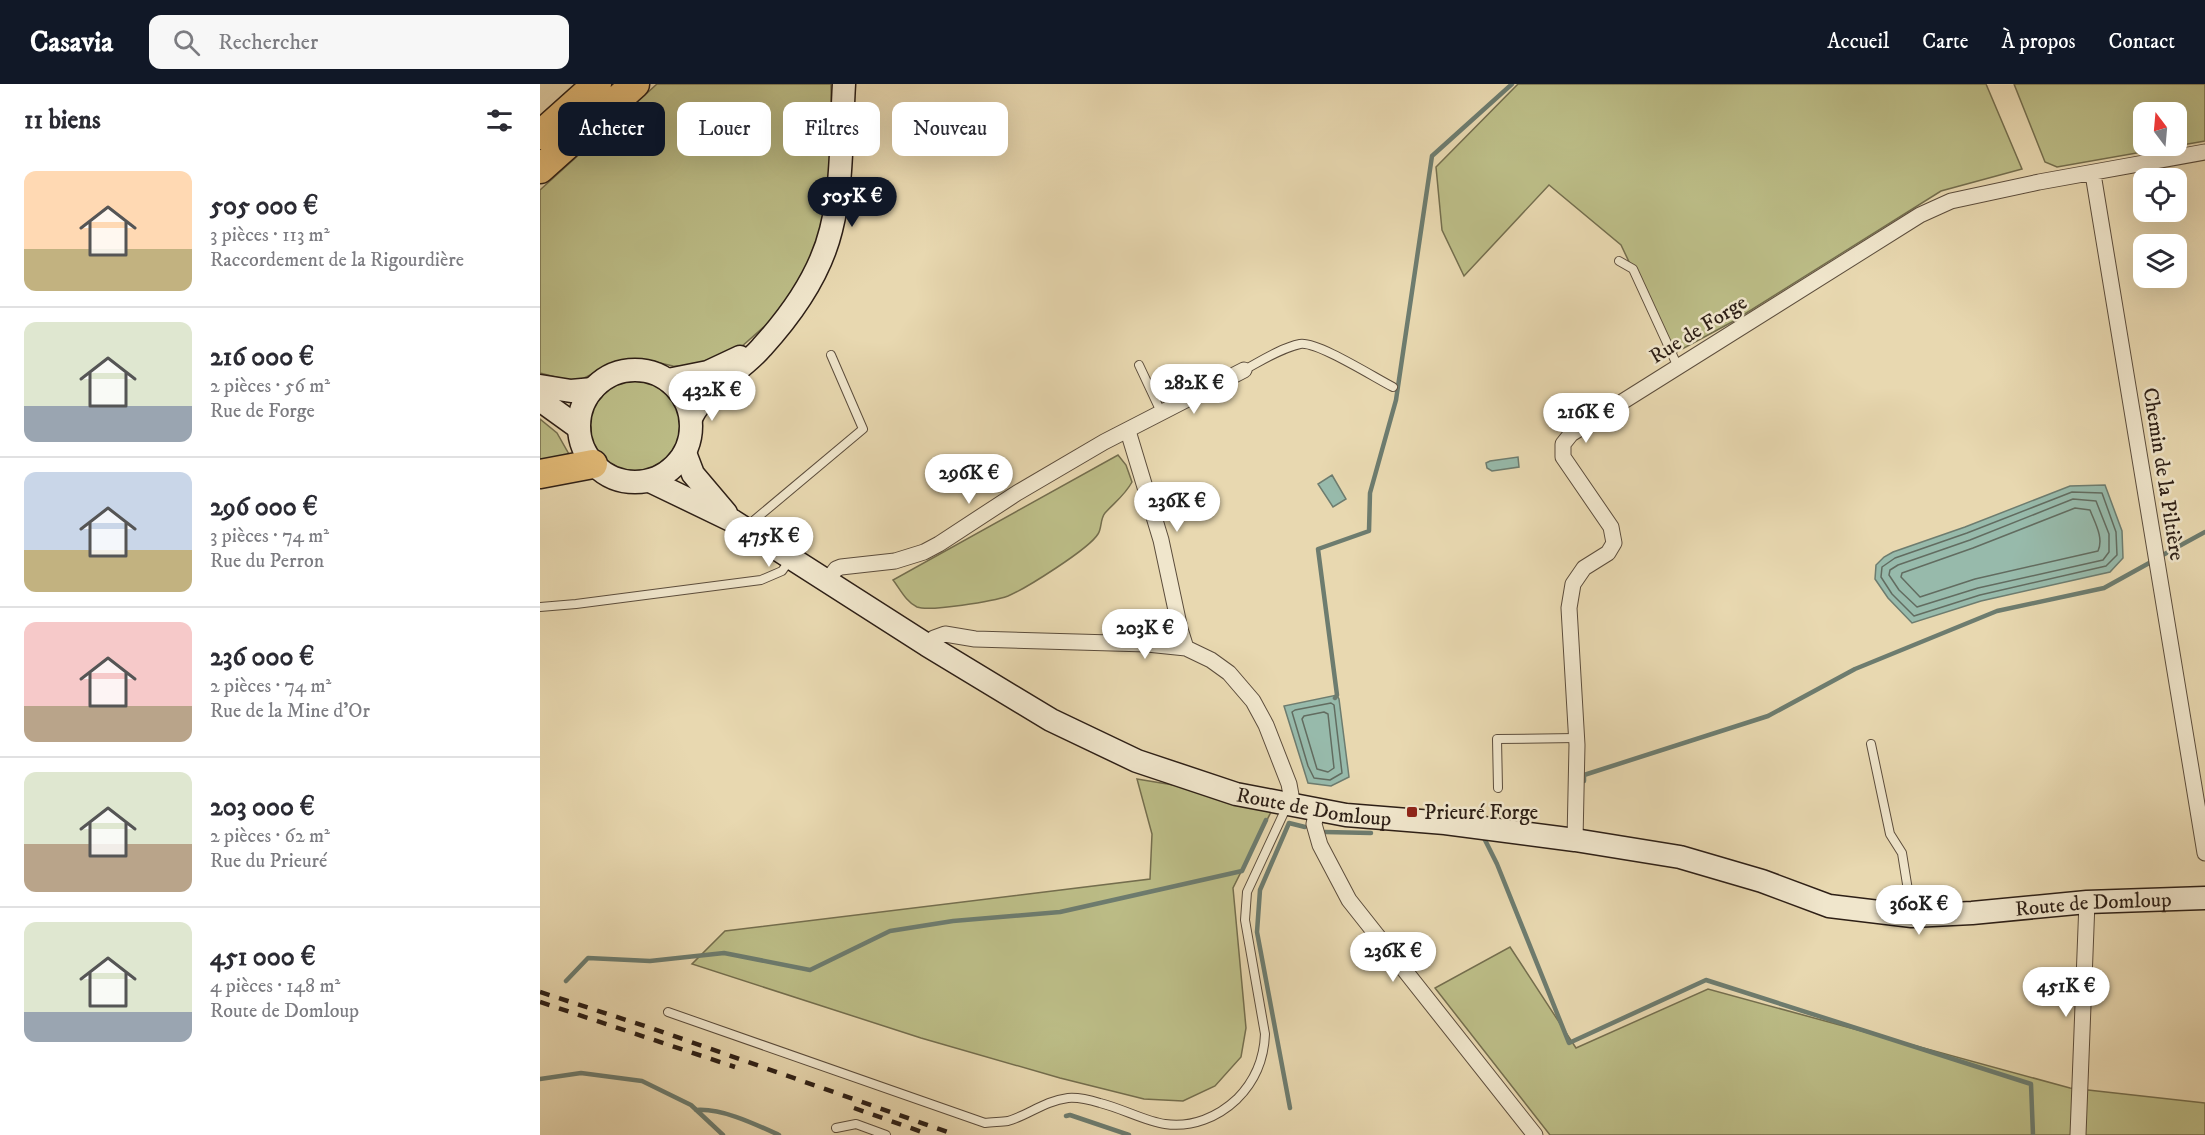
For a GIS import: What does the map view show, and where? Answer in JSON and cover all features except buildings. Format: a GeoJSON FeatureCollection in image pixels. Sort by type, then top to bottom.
{"type":"FeatureCollection","features":[{"type":"Feature","properties":{"kind":"highway"},"geometry":{"type":"LineString","coordinates":[[540,135],[597,84]]}},
{"type":"Feature","properties":{"kind":"highway"},"geometry":{"type":"LineString","coordinates":[[540,169],[635,84]]}},
{"type":"Feature","properties":{"kind":"highway"},"geometry":{"type":"LineString","coordinates":[[540,474],[593,464]]}},
{"type":"Feature","properties":{"kind":"street"},"geometry":{"type":"LineString","coordinates":[[691,417],[704,398],[750,361],[770,339],[793,310],[811,281],[831,230],[839,177],[844,84]]}},
{"type":"Feature","properties":{"kind":"street","name":"Rue de Forge"},"geometry":{"type":"LineString","coordinates":[[1575,840],[1576,738],[1569,608],[1573,584],[1584,568],[1608,554],[1614,543],[1611,527],[1563,457],[1563,444],[1571,434],[1920,215],[1951,201],[2039,182],[2205,152]]}},
{"type":"Feature","properties":{"kind":"street","name":"Chemin de la Piltière"},"geometry":{"type":"LineString","coordinates":[[2092,174],[2205,853]]}},
{"type":"Feature","properties":{"kind":"street"},"geometry":{"type":"LineString","coordinates":[[668,380],[696,375],[721,367],[770,339]]}},
{"type":"Feature","properties":{"kind":"street"},"geometry":{"type":"LineString","coordinates":[[624,370],[643,370],[668,380],[681,393],[691,417],[691,435],[685,453],[674,467],[650,481],[632,482],[615,479],[593,464],[581,444],[579,428],[581,411],[593,389],[607,377],[624,370]]}},
{"type":"Feature","properties":{"kind":"street"},"geometry":{"type":"LineString","coordinates":[[827,581],[836,569],[841,567],[902,560],[939,544],[1017,493],[1104,442],[1244,370]]}},
{"type":"Feature","properties":{"kind":"street"},"geometry":{"type":"LineString","coordinates":[[540,386],[571,392],[593,389]]}},
{"type":"Feature","properties":{"kind":"street"},"geometry":{"type":"LineString","coordinates":[[540,400],[579,428]]}},
{"type":"Feature","properties":{"kind":"street"},"geometry":{"type":"LineString","coordinates":[[1128,431],[1161,540],[1186,648]]}},
{"type":"Feature","properties":{"kind":"street","name":"Route de Domloup"},"geometry":{"type":"LineString","coordinates":[[685,453],[693,474],[702,487],[739,525]]}},
{"type":"Feature","properties":{"kind":"street","name":"Route de Domloup"},"geometry":{"type":"LineString","coordinates":[[650,481],[739,525],[1030,709],[1097,743],[1185,778],[1236,794],[1317,810],[1380,819],[1445,823],[1575,840],[1699,861],[1829,906],[1912,916],[2087,902],[2205,897]]}},
{"type":"Feature","properties":{"kind":"street"},"geometry":{"type":"LineString","coordinates":[[927,645],[934,638],[945,634],[975,639],[1147,644],[1186,648],[1211,660],[1229,673],[1253,701],[1269,732],[1289,784],[1291,795],[1288,805]]}},
{"type":"Feature","properties":{"kind":"street"},"geometry":{"type":"LineString","coordinates":[[1317,810],[1314,824],[1320,845],[1349,900],[1535,1135]]}},
{"type":"Feature","properties":{"kind":"street"},"geometry":{"type":"LineString","coordinates":[[2078,1135],[2087,902]]}},
{"type":"Feature","properties":{"kind":"lane"},"geometry":{"type":"LineString","coordinates":[[1619,261],[1633,269],[1678,367]]}},
{"type":"Feature","properties":{"kind":"lane"},"geometry":{"type":"LineString","coordinates":[[1244,370],[1289,347],[1302,343],[1321,349],[1394,387]]}},
{"type":"Feature","properties":{"kind":"lane"},"geometry":{"type":"LineString","coordinates":[[739,525],[863,429],[831,355]]}},
{"type":"Feature","properties":{"kind":"lane"},"geometry":{"type":"LineString","coordinates":[[1139,365],[1162,414]]}},
{"type":"Feature","properties":{"kind":"lane"},"geometry":{"type":"LineString","coordinates":[[540,607],[761,580],[782,570],[791,558]]}},
{"type":"Feature","properties":{"kind":"lane"},"geometry":{"type":"LineString","coordinates":[[1498,788],[1497,739],[1576,738]]}},
{"type":"Feature","properties":{"kind":"lane"},"geometry":{"type":"LineString","coordinates":[[1870,744],[1890,834],[1902,853],[1912,916]]}},
{"type":"Feature","properties":{"kind":"lane"},"geometry":{"type":"LineString","coordinates":[[668,1012],[985,1123],[1007,1121],[1041,1105],[1068,1098],[1085,1099],[1118,1107],[1164,1124],[1187,1125],[1211,1118],[1230,1106],[1244,1092],[1255,1078],[1265,1050],[1265,1034],[1245,920],[1246,892],[1288,805]]}},
{"type":"Feature","properties":{"kind":"lane"},"geometry":{"type":"LineString","coordinates":[[836,1128],[855,1124],[886,1135]]}},
{"type":"Feature","properties":{"kind":"green space"},"geometry":{"type":"Polygon","coordinates":[[[657,84],[831,84],[831,102],[783,102],[783,156],[831,156],[823,227],[803,275],[776,316],[741,347],[689,367],[630,360],[611,365],[582,379],[567,380],[540,373],[540,190],[578,156],[665,156],[665,102],[637,102],[657,84]]]}},
{"type":"Feature","properties":{"kind":"green space"},"geometry":{"type":"Polygon","coordinates":[[[1518,84],[1986,84],[2022,169],[1941,191],[1732,322],[1673,354],[1621,245],[1549,185],[1464,276],[1442,230],[1436,167],[1518,84]]]}},
{"type":"Feature","properties":{"kind":"green space"},"geometry":{"type":"Polygon","coordinates":[[[2014,84],[2205,84],[2205,141],[2187,144],[2187,102],[2133,102],[2133,154],[2057,167],[2045,162],[2014,84]]]}},
{"type":"Feature","properties":{"kind":"green space"},"geometry":{"type":"Polygon","coordinates":[[[635,381],[652,385],[667,394],[676,409],[680,426],[676,443],[667,458],[652,467],[635,471],[618,467],[603,458],[594,443],[590,426],[594,409],[603,394],[618,385],[635,381]]]}},
{"type":"Feature","properties":{"kind":"green space"},"geometry":{"type":"Polygon","coordinates":[[[540,419],[557,433],[570,456],[540,463],[540,419]]]}},
{"type":"Feature","properties":{"kind":"green space"},"geometry":{"type":"Polygon","coordinates":[[[1118,455],[1126,465],[1132,482],[1123,495],[1103,515],[1098,534],[1083,549],[1016,592],[1001,598],[976,603],[924,608],[917,607],[910,602],[893,580],[1118,455]]]}},
{"type":"Feature","properties":{"kind":"green space"},"geometry":{"type":"Polygon","coordinates":[[[1137,779],[1276,802],[1233,888],[1246,1028],[1241,1057],[1215,1086],[1183,1101],[1144,1099],[1060,1078],[921,1038],[692,964],[725,931],[1150,879],[1152,834],[1137,779]]]}},
{"type":"Feature","properties":{"kind":"green space"},"geometry":{"type":"Polygon","coordinates":[[[1510,947],[1576,1048],[1708,989],[2070,1088],[2205,1103],[2205,1135],[1550,1135],[1435,988],[1510,947]]]}},
{"type":"Feature","properties":{"kind":"water"},"geometry":{"type":"Polygon","coordinates":[[[1518,457],[1519,467],[1492,471],[1487,468],[1486,463],[1490,461],[1518,457]]]}},
{"type":"Feature","properties":{"kind":"water"},"geometry":{"type":"Polygon","coordinates":[[[1332,475],[1346,499],[1333,507],[1318,484],[1332,475]]]}},
{"type":"Feature","properties":{"kind":"water"},"geometry":{"type":"Polygon","coordinates":[[[2105,485],[2122,531],[2123,558],[2110,572],[1981,601],[1912,623],[1888,598],[1875,579],[1876,565],[1893,552],[2070,486],[2105,485]]]}},
{"type":"Feature","properties":{"kind":"water"},"geometry":{"type":"Polygon","coordinates":[[[1337,695],[1349,777],[1331,786],[1308,783],[1284,706],[1337,695]]]}},
{"type":"Feature","properties":{"kind":"waterway"},"geometry":{"type":"LineString","coordinates":[[1335,698],[1337,695],[1318,549],[1369,531],[1370,493],[1396,400],[1432,156],[1512,84]]}},
{"type":"Feature","properties":{"kind":"waterway"},"geometry":{"type":"LineString","coordinates":[[2161,556],[2205,532]]}},
{"type":"Feature","properties":{"kind":"waterway"},"geometry":{"type":"LineString","coordinates":[[1584,781],[1584,775],[1768,716],[1855,669],[1997,611],[2104,588],[2151,562]]}},
{"type":"Feature","properties":{"kind":"waterway"},"geometry":{"type":"LineString","coordinates":[[566,981],[588,958],[650,961],[724,953],[810,970],[890,931],[953,921],[1060,912],[1242,871],[1266,820]]}},
{"type":"Feature","properties":{"kind":"waterway"},"geometry":{"type":"LineString","coordinates":[[1290,1108],[1257,932],[1260,890],[1289,823],[1305,827]]}},
{"type":"Feature","properties":{"kind":"waterway"},"geometry":{"type":"LineString","coordinates":[[1325,832],[1371,833]]}},
{"type":"Feature","properties":{"kind":"waterway"},"geometry":{"type":"LineString","coordinates":[[1483,836],[1497,864],[1569,1043],[1706,980],[2031,1084],[2033,1135]]}},
{"type":"Feature","properties":{"kind":"waterway"},"geometry":{"type":"LineString","coordinates":[[540,1079],[581,1073],[642,1081],[691,1105],[723,1135]]}},
{"type":"Feature","properties":{"kind":"waterway"},"geometry":{"type":"LineString","coordinates":[[696,1110],[727,1114],[779,1135]]}},
{"type":"Feature","properties":{"kind":"waterway"},"geometry":{"type":"LineString","coordinates":[[1066,1116],[1070,1115],[1129,1135]]}},
{"type":"Feature","properties":{"kind":"railway"},"geometry":{"type":"LineString","coordinates":[[540,992],[654,1029],[956,1135]]}},
{"type":"Feature","properties":{"kind":"railway"},"geometry":{"type":"LineString","coordinates":[[540,1002],[735,1067]]}},
{"type":"Feature","properties":{"kind":"railway"},"geometry":{"type":"LineString","coordinates":[[854,1108],[922,1132]]}},
{"type":"Feature","properties":{"kind":"place","name":"Prieuré Forge"},"geometry":{"type":"Point","coordinates":[1412,812]}}]}
